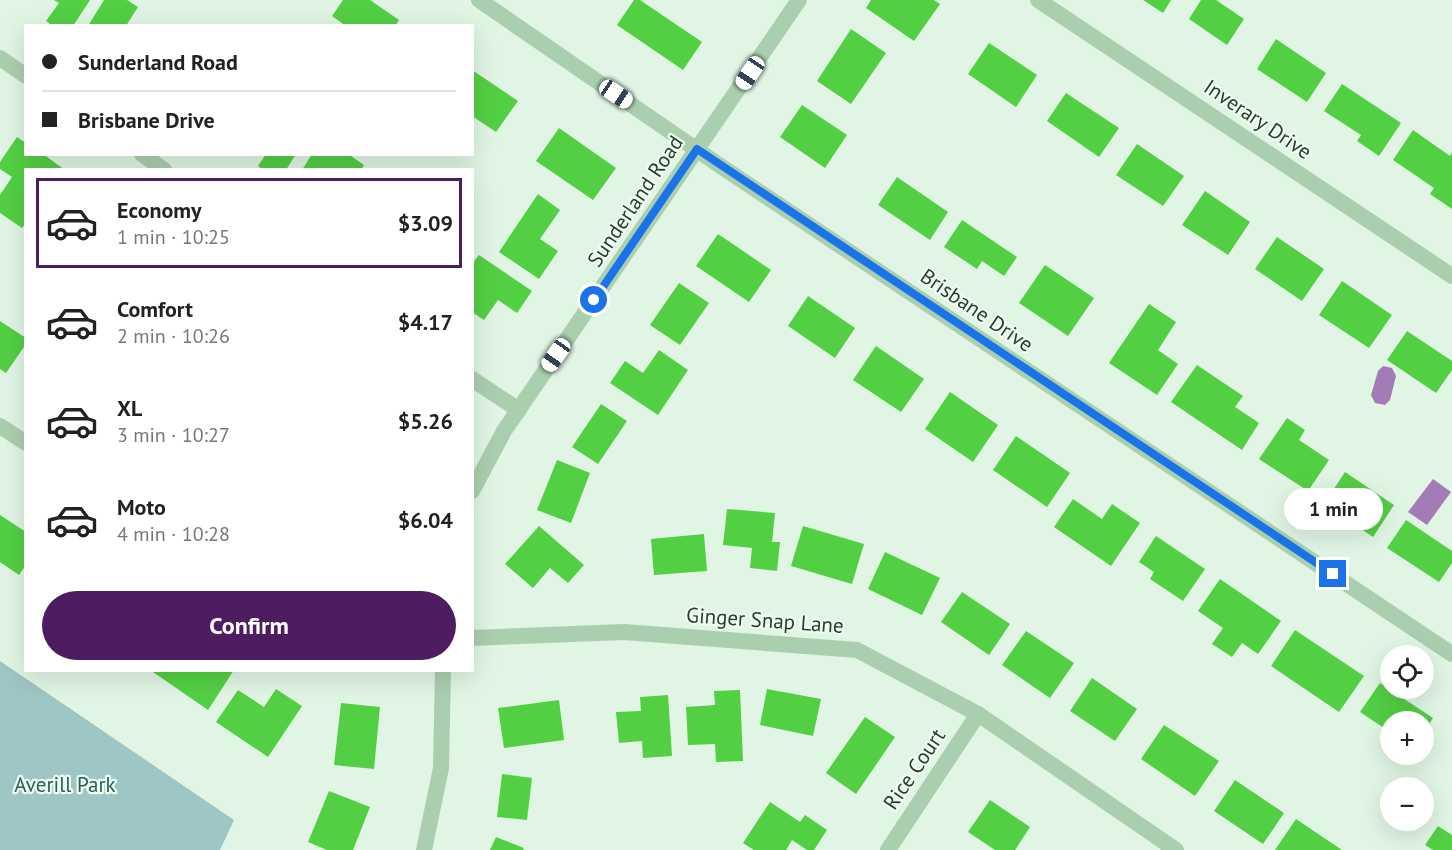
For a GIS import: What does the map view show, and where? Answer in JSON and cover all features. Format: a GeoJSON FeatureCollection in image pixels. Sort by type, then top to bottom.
{"type":"FeatureCollection","features":[{"type":"Feature","properties":{"kind":"street","name":"Brisbane Drive"},"geometry":{"type":"LineString","coordinates":[[479,0],[697,149],[1452,654]]}},
{"type":"Feature","properties":{"kind":"street","name":"Sunderland Road"},"geometry":{"type":"LineString","coordinates":[[474,487],[504,431],[800,0]]}},
{"type":"Feature","properties":{"kind":"street","name":"Inverary Drive"},"geometry":{"type":"LineString","coordinates":[[1038,0],[1452,276]]}},
{"type":"Feature","properties":{"kind":"street"},"geometry":{"type":"LineString","coordinates":[[0,58],[24,75]]}},
{"type":"Feature","properties":{"kind":"street"},"geometry":{"type":"LineString","coordinates":[[145,156],[161,168]]}},
{"type":"Feature","properties":{"kind":"street"},"geometry":{"type":"LineString","coordinates":[[474,380],[519,410]]}},
{"type":"Feature","properties":{"kind":"street"},"geometry":{"type":"LineString","coordinates":[[0,426],[24,442]]}},
{"type":"Feature","properties":{"kind":"street","name":"Ginger Snap Lane"},"geometry":{"type":"LineString","coordinates":[[474,638],[624,632],[857,650],[978,714],[1176,850]]}},
{"type":"Feature","properties":{"kind":"street"},"geometry":{"type":"LineString","coordinates":[[424,850],[441,768],[443,672]]}},
{"type":"Feature","properties":{"kind":"street","name":"Rice Court"},"geometry":{"type":"LineString","coordinates":[[888,850],[978,714]]}},
{"type":"Feature","properties":{"kind":"green space","name":"Averill Park"},"geometry":{"type":"Polygon","coordinates":[[[0,661],[234,820],[220,850],[0,850],[0,661]]]}},
{"type":"Feature","properties":{"kind":"shaded area"},"geometry":{"type":"Polygon","coordinates":[[[1383,366],[1392,368],[1396,376],[1390,400],[1385,405],[1375,403],[1371,395],[1378,371],[1383,366]]]}},
{"type":"Feature","properties":{"kind":"shaded area"},"geometry":{"type":"Polygon","coordinates":[[[1433,479],[1451,492],[1427,525],[1408,512],[1433,479]]]}},
{"type":"Feature","properties":{"kind":"building"},"geometry":{"type":"Polygon","coordinates":[[[54,0],[90,0],[74,24],[50,24],[46,21],[59,3],[54,0]]]}},
{"type":"Feature","properties":{"kind":"building"},"geometry":{"type":"Polygon","coordinates":[[[104,0],[127,0],[138,7],[127,24],[89,24],[104,0]]]}},
{"type":"Feature","properties":{"kind":"building"},"geometry":{"type":"Polygon","coordinates":[[[343,0],[370,0],[399,20],[396,24],[343,24],[332,16],[343,0]]]}},
{"type":"Feature","properties":{"kind":"building"},"geometry":{"type":"Polygon","coordinates":[[[634,0],[640,0],[702,42],[683,70],[617,25],[634,0]]]}},
{"type":"Feature","properties":{"kind":"building"},"geometry":{"type":"Polygon","coordinates":[[[871,0],[934,0],[940,4],[914,41],[866,8],[871,0]]]}},
{"type":"Feature","properties":{"kind":"building"},"geometry":{"type":"Polygon","coordinates":[[[1143,0],[1171,0],[1163,13],[1143,0]]]}},
{"type":"Feature","properties":{"kind":"building"},"geometry":{"type":"Polygon","coordinates":[[[1201,0],[1216,0],[1244,19],[1227,45],[1189,19],[1201,0]]]}},
{"type":"Feature","properties":{"kind":"building"},"geometry":{"type":"Polygon","coordinates":[[[851,29],[886,53],[851,104],[817,81],[851,29]]]}},
{"type":"Feature","properties":{"kind":"building"},"geometry":{"type":"Polygon","coordinates":[[[1276,39],[1326,73],[1307,102],[1257,69],[1276,39]]]}},
{"type":"Feature","properties":{"kind":"building"},"geometry":{"type":"Polygon","coordinates":[[[989,43],[1037,75],[1016,107],[968,74],[989,43]]]}},
{"type":"Feature","properties":{"kind":"building"},"geometry":{"type":"Polygon","coordinates":[[[474,71],[518,101],[496,132],[474,117],[474,71]]]}},
{"type":"Feature","properties":{"kind":"building"},"geometry":{"type":"Polygon","coordinates":[[[1342,84],[1401,123],[1379,156],[1357,141],[1361,135],[1324,111],[1342,84]]]}},
{"type":"Feature","properties":{"kind":"building"},"geometry":{"type":"Polygon","coordinates":[[[1066,93],[1119,128],[1099,157],[1047,121],[1066,93]]]}},
{"type":"Feature","properties":{"kind":"building"},"geometry":{"type":"Polygon","coordinates":[[[802,105],[847,135],[825,168],[780,137],[802,105]]]}},
{"type":"Feature","properties":{"kind":"building"},"geometry":{"type":"Polygon","coordinates":[[[559,128],[616,168],[593,200],[536,161],[559,128]]]}},
{"type":"Feature","properties":{"kind":"building"},"geometry":{"type":"Polygon","coordinates":[[[1413,130],[1450,156],[1452,152],[1452,209],[1430,194],[1434,188],[1393,160],[1413,130]]]}},
{"type":"Feature","properties":{"kind":"building"},"geometry":{"type":"Polygon","coordinates":[[[17,137],[24,142],[24,156],[46,156],[62,168],[24,168],[24,226],[22,228],[0,213],[0,195],[12,177],[0,169],[0,162],[17,137]]]}},
{"type":"Feature","properties":{"kind":"building"},"geometry":{"type":"Polygon","coordinates":[[[1137,144],[1184,176],[1163,206],[1116,175],[1137,144]]]}},
{"type":"Feature","properties":{"kind":"building"},"geometry":{"type":"Polygon","coordinates":[[[265,156],[295,156],[287,168],[260,168],[258,166],[265,156]]]}},
{"type":"Feature","properties":{"kind":"building"},"geometry":{"type":"Polygon","coordinates":[[[311,156],[351,156],[364,165],[362,168],[303,168],[311,156]]]}},
{"type":"Feature","properties":{"kind":"building"},"geometry":{"type":"Polygon","coordinates":[[[897,177],[948,212],[930,240],[878,205],[897,177]]]}},
{"type":"Feature","properties":{"kind":"building"},"geometry":{"type":"Polygon","coordinates":[[[1205,191],[1250,222],[1228,255],[1182,225],[1205,191]]]}},
{"type":"Feature","properties":{"kind":"building"},"geometry":{"type":"Polygon","coordinates":[[[538,194],[560,210],[540,239],[558,251],[539,279],[499,252],[538,194]]]}},
{"type":"Feature","properties":{"kind":"building"},"geometry":{"type":"Polygon","coordinates":[[[962,220],[1017,257],[1004,276],[982,261],[977,269],[944,247],[962,220]]]}},
{"type":"Feature","properties":{"kind":"building"},"geometry":{"type":"Polygon","coordinates":[[[718,234],[771,270],[749,302],[696,266],[718,234]]]}},
{"type":"Feature","properties":{"kind":"building"},"geometry":{"type":"Polygon","coordinates":[[[1277,237],[1324,269],[1302,301],[1255,269],[1277,237]]]}},
{"type":"Feature","properties":{"kind":"building"},"geometry":{"type":"Polygon","coordinates":[[[479,255],[532,291],[517,313],[498,300],[484,320],[474,313],[474,261],[479,255]]]}},
{"type":"Feature","properties":{"kind":"building"},"geometry":{"type":"Polygon","coordinates":[[[1045,265],[1094,298],[1068,336],[1019,303],[1045,265]]]}},
{"type":"Feature","properties":{"kind":"building"},"geometry":{"type":"Polygon","coordinates":[[[1342,281],[1392,315],[1369,348],[1319,315],[1342,281]]]}},
{"type":"Feature","properties":{"kind":"building"},"geometry":{"type":"Polygon","coordinates":[[[679,283],[709,303],[680,345],[650,325],[679,283]]]}},
{"type":"Feature","properties":{"kind":"building"},"geometry":{"type":"Polygon","coordinates":[[[808,296],[855,328],[835,358],[788,326],[808,296]]]}},
{"type":"Feature","properties":{"kind":"building"},"geometry":{"type":"Polygon","coordinates":[[[1149,304],[1176,322],[1158,350],[1178,364],[1157,395],[1109,363],[1149,304]]]}},
{"type":"Feature","properties":{"kind":"building"},"geometry":{"type":"Polygon","coordinates":[[[0,321],[24,337],[24,347],[6,373],[0,369],[0,321]]]}},
{"type":"Feature","properties":{"kind":"building"},"geometry":{"type":"Polygon","coordinates":[[[1407,331],[1452,361],[1452,370],[1436,393],[1387,360],[1407,331]]]}},
{"type":"Feature","properties":{"kind":"building"},"geometry":{"type":"Polygon","coordinates":[[[876,346],[924,379],[901,412],[853,380],[876,346]]]}},
{"type":"Feature","properties":{"kind":"building"},"geometry":{"type":"Polygon","coordinates":[[[659,350],[688,370],[658,415],[610,383],[625,361],[643,373],[659,350]]]}},
{"type":"Feature","properties":{"kind":"building"},"geometry":{"type":"Polygon","coordinates":[[[1197,365],[1243,396],[1235,407],[1259,423],[1242,450],[1171,402],[1197,365]]]}},
{"type":"Feature","properties":{"kind":"building"},"geometry":{"type":"Polygon","coordinates":[[[950,392],[998,425],[973,462],[925,429],[950,392]]]}},
{"type":"Feature","properties":{"kind":"building"},"geometry":{"type":"Polygon","coordinates":[[[601,404],[627,421],[598,464],[572,447],[601,404]]]}},
{"type":"Feature","properties":{"kind":"building"},"geometry":{"type":"Polygon","coordinates":[[[1287,418],[1305,430],[1299,440],[1329,460],[1308,491],[1259,459],[1287,418]]]}},
{"type":"Feature","properties":{"kind":"building"},"geometry":{"type":"Polygon","coordinates":[[[1016,436],[1070,473],[1047,507],[993,470],[1016,436]]]}},
{"type":"Feature","properties":{"kind":"building"},"geometry":{"type":"Polygon","coordinates":[[[557,460],[590,473],[571,523],[537,510],[557,460]]]}},
{"type":"Feature","properties":{"kind":"building"},"geometry":{"type":"Polygon","coordinates":[[[1345,472],[1394,505],[1373,537],[1324,504],[1345,472]]]}},
{"type":"Feature","properties":{"kind":"building"},"geometry":{"type":"Polygon","coordinates":[[[1073,499],[1102,519],[1112,504],[1140,523],[1111,566],[1054,527],[1073,499]]]}},
{"type":"Feature","properties":{"kind":"building"},"geometry":{"type":"Polygon","coordinates":[[[727,509],[775,513],[772,542],[780,542],[777,571],[750,568],[752,548],[723,545],[727,509]]]}},
{"type":"Feature","properties":{"kind":"building"},"geometry":{"type":"Polygon","coordinates":[[[0,515],[24,531],[24,568],[19,575],[0,562],[0,515]]]}},
{"type":"Feature","properties":{"kind":"building"},"geometry":{"type":"Polygon","coordinates":[[[1406,520],[1452,551],[1452,563],[1439,582],[1387,548],[1406,520]]]}},
{"type":"Feature","properties":{"kind":"building"},"geometry":{"type":"Polygon","coordinates":[[[539,526],[584,565],[568,583],[550,568],[533,588],[505,564],[539,526]]]}},
{"type":"Feature","properties":{"kind":"building"},"geometry":{"type":"Polygon","coordinates":[[[803,526],[864,544],[852,584],[791,566],[803,526]]]}},
{"type":"Feature","properties":{"kind":"building"},"geometry":{"type":"Polygon","coordinates":[[[704,534],[707,571],[654,575],[651,539],[704,534]]]}},
{"type":"Feature","properties":{"kind":"building"},"geometry":{"type":"Polygon","coordinates":[[[1156,536],[1205,569],[1183,601],[1150,579],[1154,572],[1139,562],[1156,536]]]}},
{"type":"Feature","properties":{"kind":"building"},"geometry":{"type":"Polygon","coordinates":[[[885,552],[940,578],[922,615],[868,589],[885,552]]]}},
{"type":"Feature","properties":{"kind":"building"},"geometry":{"type":"Polygon","coordinates":[[[1220,579],[1281,621],[1258,654],[1242,643],[1232,657],[1212,644],[1223,628],[1198,611],[1220,579]]]}},
{"type":"Feature","properties":{"kind":"building"},"geometry":{"type":"Polygon","coordinates":[[[962,592],[1010,624],[989,655],[941,622],[962,592]]]}},
{"type":"Feature","properties":{"kind":"building"},"geometry":{"type":"Polygon","coordinates":[[[1295,630],[1364,676],[1339,712],[1271,666],[1295,630]]]}},
{"type":"Feature","properties":{"kind":"building"},"geometry":{"type":"Polygon","coordinates":[[[1026,631],[1074,663],[1050,698],[1002,665],[1026,631]]]}},
{"type":"Feature","properties":{"kind":"building"},"geometry":{"type":"Polygon","coordinates":[[[153,672],[233,672],[208,710],[153,672]]]}},
{"type":"Feature","properties":{"kind":"building"},"geometry":{"type":"Polygon","coordinates":[[[1092,678],[1137,709],[1115,741],[1070,711],[1092,678]]]}},
{"type":"Feature","properties":{"kind":"building"},"geometry":{"type":"Polygon","coordinates":[[[1380,683],[1380,699],[1404,699],[1422,711],[1380,711],[1380,725],[1360,712],[1380,683]]]}},
{"type":"Feature","properties":{"kind":"building"},"geometry":{"type":"Polygon","coordinates":[[[276,689],[302,706],[268,757],[216,722],[238,690],[264,707],[276,689]]]}},
{"type":"Feature","properties":{"kind":"building"},"geometry":{"type":"Polygon","coordinates":[[[767,689],[821,699],[813,736],[760,725],[767,689]]]}},
{"type":"Feature","properties":{"kind":"building"},"geometry":{"type":"Polygon","coordinates":[[[740,690],[743,761],[716,762],[715,744],[688,745],[686,707],[715,705],[714,691],[740,690]]]}},
{"type":"Feature","properties":{"kind":"building"},"geometry":{"type":"Polygon","coordinates":[[[668,695],[672,756],[643,758],[642,741],[619,743],[616,712],[641,711],[640,697],[668,695]]]}},
{"type":"Feature","properties":{"kind":"building"},"geometry":{"type":"Polygon","coordinates":[[[559,700],[564,740],[504,748],[498,708],[559,700]]]}},
{"type":"Feature","properties":{"kind":"building"},"geometry":{"type":"Polygon","coordinates":[[[341,703],[380,707],[374,769],[334,765],[341,703]]]}},
{"type":"Feature","properties":{"kind":"building"},"geometry":{"type":"Polygon","coordinates":[[[865,717],[895,737],[856,794],[826,773],[865,717]]]}},
{"type":"Feature","properties":{"kind":"building"},"geometry":{"type":"Polygon","coordinates":[[[1164,725],[1219,761],[1195,796],[1141,759],[1164,725]]]}},
{"type":"Feature","properties":{"kind":"building"},"geometry":{"type":"Polygon","coordinates":[[[502,774],[532,778],[527,820],[497,817],[502,774]]]}},
{"type":"Feature","properties":{"kind":"building"},"geometry":{"type":"Polygon","coordinates":[[[1235,780],[1284,813],[1263,844],[1214,811],[1235,780]]]}},
{"type":"Feature","properties":{"kind":"building"},"geometry":{"type":"Polygon","coordinates":[[[329,791],[370,807],[353,850],[327,850],[308,842],[329,791]]]}},
{"type":"Feature","properties":{"kind":"building"},"geometry":{"type":"Polygon","coordinates":[[[990,800],[1030,827],[1015,850],[995,850],[968,832],[990,800]]]}},
{"type":"Feature","properties":{"kind":"building"},"geometry":{"type":"Polygon","coordinates":[[[770,802],[800,822],[805,815],[827,830],[814,850],[807,850],[792,840],[786,850],[754,850],[743,843],[770,802]]]}},
{"type":"Feature","properties":{"kind":"building"},"geometry":{"type":"Polygon","coordinates":[[[1296,819],[1342,850],[1275,850],[1296,819]]]}},
{"type":"Feature","properties":{"kind":"building"},"geometry":{"type":"Polygon","coordinates":[[[1438,826],[1452,835],[1452,850],[1433,850],[1425,845],[1438,826]]]}},
{"type":"Feature","properties":{"kind":"building"},"geometry":{"type":"Polygon","coordinates":[[[496,837],[524,848],[523,850],[490,850],[496,837]]]}},
{"type":"Feature","properties":{"kind":"route"},"geometry":{"type":"LineString","coordinates":[[594,300],[697,149],[1333,574]]}}]}
